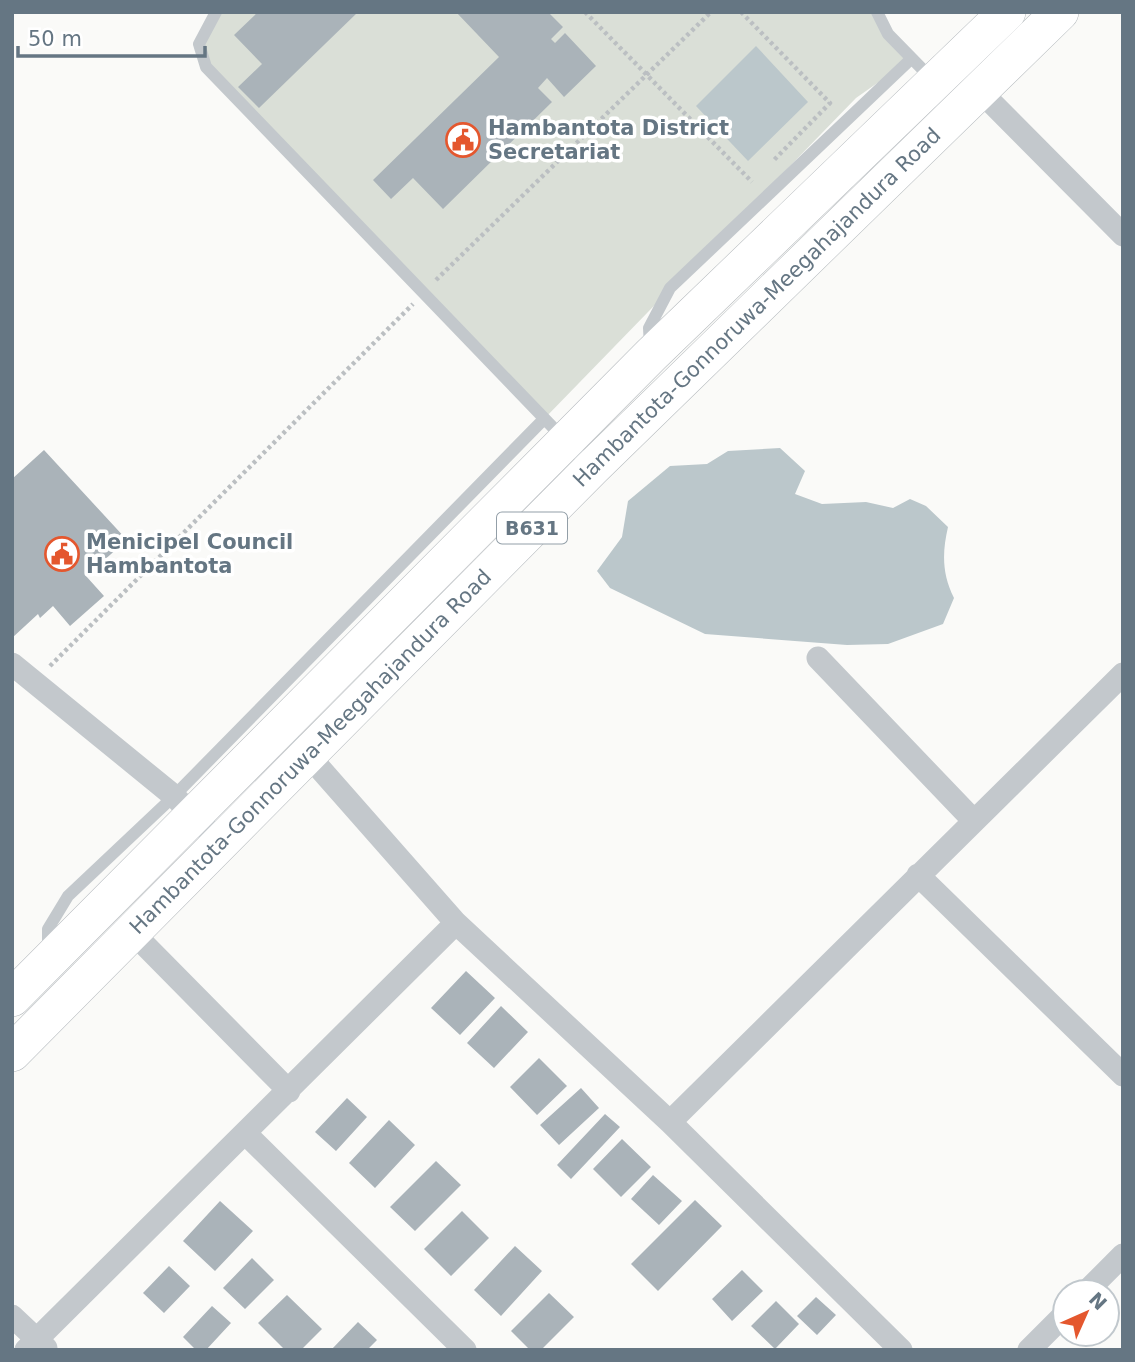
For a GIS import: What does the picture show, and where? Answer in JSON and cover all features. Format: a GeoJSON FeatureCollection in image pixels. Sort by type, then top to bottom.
{"type":"FeatureCollection","features":[{"type":"Feature","properties":{"kind":"main road","name":"Hambantota-Gonnoruwa-Meegahajandura Road"},"geometry":{"type":"LineString","coordinates":[[12,1053],[592,468],[947,88],[1007,12]]}},
{"type":"Feature","properties":{"kind":"main road","name":"Hambantota-Gonnoruwa-Meegahajandura Road"},"geometry":{"type":"LineString","coordinates":[[12,998],[48,961],[183,805],[280,726],[555,431],[651,355],[947,88],[1060,12]]}},
{"type":"Feature","properties":{"kind":"street"},"geometry":{"type":"LineString","coordinates":[[947,88],[1123,235]]}},
{"type":"Feature","properties":{"kind":"street"},"geometry":{"type":"LineString","coordinates":[[818,658],[974,821]]}},
{"type":"Feature","properties":{"kind":"street"},"geometry":{"type":"LineString","coordinates":[[12,664],[183,805],[221,844]]}},
{"type":"Feature","properties":{"kind":"street"},"geometry":{"type":"LineString","coordinates":[[670,1122],[1123,674]]}},
{"type":"Feature","properties":{"kind":"street"},"geometry":{"type":"LineString","coordinates":[[280,726],[308,754],[456,923],[670,1122],[901,1350]]}},
{"type":"Feature","properties":{"kind":"street"},"geometry":{"type":"LineString","coordinates":[[918,875],[1123,1075]]}},
{"type":"Feature","properties":{"kind":"street"},"geometry":{"type":"LineString","coordinates":[[12,1316],[37,1346],[456,923]]}},
{"type":"Feature","properties":{"kind":"street"},"geometry":{"type":"LineString","coordinates":[[133,933],[289,1091]]}},
{"type":"Feature","properties":{"kind":"street"},"geometry":{"type":"LineString","coordinates":[[246,1134],[464,1350]]}},
{"type":"Feature","properties":{"kind":"street"},"geometry":{"type":"LineString","coordinates":[[1100,1278],[1123,1255]]}},
{"type":"Feature","properties":{"kind":"street"},"geometry":{"type":"LineString","coordinates":[[1029,1350],[1051,1328]]}},
{"type":"Feature","properties":{"kind":"lane"},"geometry":{"type":"LineString","coordinates":[[216,12],[199,44],[206,67],[592,468]]}},
{"type":"Feature","properties":{"kind":"lane"},"geometry":{"type":"LineString","coordinates":[[877,12],[888,34],[947,88]]}},
{"type":"Feature","properties":{"kind":"lane"},"geometry":{"type":"LineString","coordinates":[[183,805],[555,431]]}},
{"type":"Feature","properties":{"kind":"path"},"geometry":{"type":"LineString","coordinates":[[585,12],[751,184],[760,175]]}},
{"type":"Feature","properties":{"kind":"path"},"geometry":{"type":"LineString","coordinates":[[34,682],[423,293],[648,77],[711,12]]}},
{"type":"Feature","properties":{"kind":"path"},"geometry":{"type":"LineString","coordinates":[[741,12],[830,103],[769,166]]}},
{"type":"Feature","properties":{"kind":"shaded area"},"geometry":{"type":"Polygon","coordinates":[[[216,12],[877,12],[910,60],[856,98],[544,419],[206,67],[199,44],[216,12]]]}},
{"type":"Feature","properties":{"kind":"shaded area"},"geometry":{"type":"Polygon","coordinates":[[[756,46],[808,102],[748,161],[696,106],[756,46]]]}},
{"type":"Feature","properties":{"kind":"shaded area"},"geometry":{"type":"Polygon","coordinates":[[[780,448],[805,471],[795,494],[822,504],[866,502],[893,508],[910,499],[926,506],[948,527],[944,563],[954,598],[943,624],[888,644],[847,645],[705,634],[610,588],[597,571],[622,537],[628,501],[670,466],[707,464],[728,451],[780,448]]]}},
{"type":"Feature","properties":{"kind":"building"},"geometry":{"type":"Polygon","coordinates":[[[258,12],[358,12],[259,108],[238,87],[262,64],[234,35],[258,12]]]}},
{"type":"Feature","properties":{"kind":"building","name":"Hambantota District Secretariat"},"geometry":{"type":"Polygon","coordinates":[[[456,12],[548,12],[563,27],[551,39],[555,43],[565,33],[596,66],[564,97],[547,78],[538,88],[552,102],[443,209],[413,178],[391,199],[373,180],[499,57],[456,12]]]}},
{"type":"Feature","properties":{"kind":"building","name":"Menicipel Council Hambantota"},"geometry":{"type":"Polygon","coordinates":[[[44,450],[127,540],[86,576],[104,596],[70,626],[53,606],[40,618],[38,614],[12,638],[12,479],[44,450]]]}},
{"type":"Feature","properties":{"kind":"building"},"geometry":{"type":"Polygon","coordinates":[[[466,971],[495,998],[460,1035],[431,1008],[466,971]]]}},
{"type":"Feature","properties":{"kind":"building"},"geometry":{"type":"Polygon","coordinates":[[[501,1006],[528,1032],[494,1068],[467,1043],[501,1006]]]}},
{"type":"Feature","properties":{"kind":"building"},"geometry":{"type":"Polygon","coordinates":[[[539,1058],[567,1086],[537,1115],[510,1087],[539,1058]]]}},
{"type":"Feature","properties":{"kind":"building"},"geometry":{"type":"Polygon","coordinates":[[[581,1088],[599,1108],[559,1145],[540,1125],[581,1088]]]}},
{"type":"Feature","properties":{"kind":"building"},"geometry":{"type":"Polygon","coordinates":[[[347,1098],[367,1117],[336,1151],[315,1132],[347,1098]]]}},
{"type":"Feature","properties":{"kind":"building"},"geometry":{"type":"Polygon","coordinates":[[[605,1114],[620,1127],[571,1179],[557,1165],[605,1114]]]}},
{"type":"Feature","properties":{"kind":"building"},"geometry":{"type":"Polygon","coordinates":[[[389,1120],[415,1145],[375,1188],[349,1163],[389,1120]]]}},
{"type":"Feature","properties":{"kind":"building"},"geometry":{"type":"Polygon","coordinates":[[[622,1139],[651,1167],[621,1197],[593,1169],[622,1139]]]}},
{"type":"Feature","properties":{"kind":"building"},"geometry":{"type":"Polygon","coordinates":[[[436,1161],[461,1185],[415,1231],[390,1207],[436,1161]]]}},
{"type":"Feature","properties":{"kind":"building"},"geometry":{"type":"Polygon","coordinates":[[[653,1175],[682,1201],[659,1225],[631,1199],[653,1175]]]}},
{"type":"Feature","properties":{"kind":"building"},"geometry":{"type":"Polygon","coordinates":[[[695,1200],[722,1226],[658,1291],[631,1264],[695,1200]]]}},
{"type":"Feature","properties":{"kind":"building"},"geometry":{"type":"Polygon","coordinates":[[[220,1201],[253,1231],[215,1271],[183,1241],[220,1201]]]}},
{"type":"Feature","properties":{"kind":"building"},"geometry":{"type":"Polygon","coordinates":[[[462,1211],[489,1238],[451,1276],[424,1249],[462,1211]]]}},
{"type":"Feature","properties":{"kind":"building"},"geometry":{"type":"Polygon","coordinates":[[[515,1246],[542,1271],[501,1316],[474,1290],[515,1246]]]}},
{"type":"Feature","properties":{"kind":"building"},"geometry":{"type":"Polygon","coordinates":[[[252,1258],[274,1280],[245,1309],[223,1288],[252,1258]]]}},
{"type":"Feature","properties":{"kind":"building"},"geometry":{"type":"Polygon","coordinates":[[[169,1266],[190,1286],[164,1313],[143,1293],[169,1266]]]}},
{"type":"Feature","properties":{"kind":"building"},"geometry":{"type":"Polygon","coordinates":[[[742,1270],[763,1291],[732,1321],[712,1299],[742,1270]]]}},
{"type":"Feature","properties":{"kind":"building"},"geometry":{"type":"Polygon","coordinates":[[[549,1293],[574,1317],[541,1350],[530,1350],[511,1331],[549,1293]]]}},
{"type":"Feature","properties":{"kind":"building"},"geometry":{"type":"Polygon","coordinates":[[[287,1295],[322,1329],[301,1350],[285,1350],[258,1323],[287,1295]]]}},
{"type":"Feature","properties":{"kind":"building"},"geometry":{"type":"Polygon","coordinates":[[[816,1297],[836,1315],[817,1335],[797,1316],[816,1297]]]}},
{"type":"Feature","properties":{"kind":"building"},"geometry":{"type":"Polygon","coordinates":[[[776,1301],[799,1324],[775,1349],[751,1326],[776,1301]]]}},
{"type":"Feature","properties":{"kind":"building"},"geometry":{"type":"Polygon","coordinates":[[[212,1306],[231,1323],[206,1350],[196,1350],[183,1337],[212,1306]]]}},
{"type":"Feature","properties":{"kind":"building"},"geometry":{"type":"Polygon","coordinates":[[[358,1322],[377,1340],[367,1350],[331,1350],[358,1322]]]}},
{"type":"Feature","properties":{"kind":"place","name":"Hambantota District Secretariat"},"geometry":{"type":"Point","coordinates":[463,140]}},
{"type":"Feature","properties":{"kind":"place","name":"Menicipel Council Hambantota"},"geometry":{"type":"Point","coordinates":[62,554]}}]}
